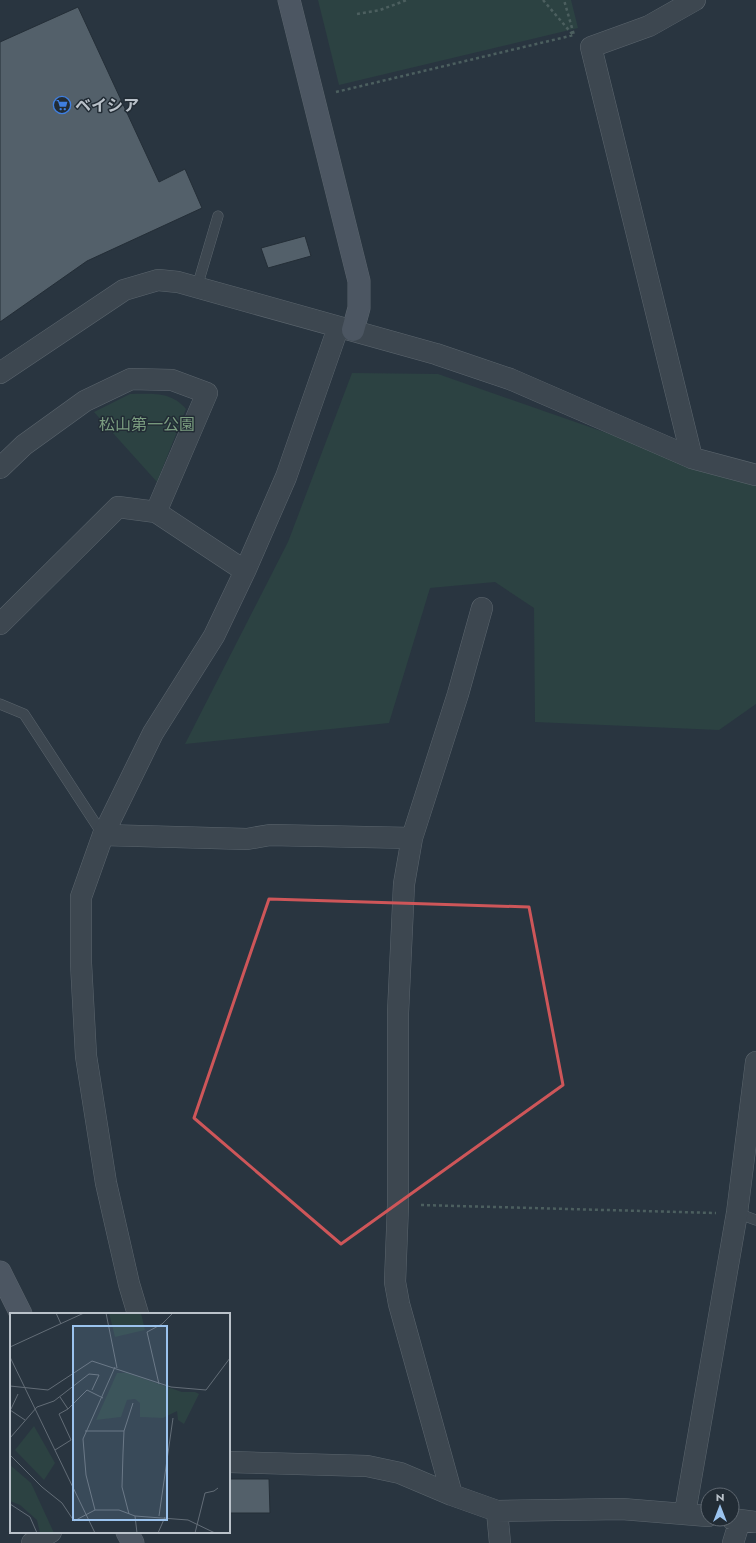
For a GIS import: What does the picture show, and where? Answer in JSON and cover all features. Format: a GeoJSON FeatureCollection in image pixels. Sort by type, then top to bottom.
{"type":"FeatureCollection","features":[{"type":"Feature","properties":{"kind":"street"},"geometry":{"type":"LineString","coordinates":[[138,1313],[129,1284],[106,1183],[86,1056],[81,963],[80,897],[103,835],[153,733],[214,636],[245,571],[286,477],[346,329],[359,308],[359,281],[289,0]]}},
{"type":"Feature","properties":{"kind":"street"},"geometry":{"type":"LineString","coordinates":[[692,458],[592,47],[649,26],[695,0]]}},
{"type":"Feature","properties":{"kind":"street"},"geometry":{"type":"LineString","coordinates":[[0,373],[124,290],[158,280],[178,282],[436,354],[510,379],[692,458],[756,475]]}},
{"type":"Feature","properties":{"kind":"street"},"geometry":{"type":"LineString","coordinates":[[0,468],[24,445],[85,402],[130,379],[172,380],[207,392],[156,512]]}},
{"type":"Feature","properties":{"kind":"street"},"geometry":{"type":"LineString","coordinates":[[0,624],[118,506],[156,512],[245,571]]}},
{"type":"Feature","properties":{"kind":"street"},"geometry":{"type":"LineString","coordinates":[[452,1495],[399,1304],[395,1282],[398,1205],[398,1013],[404,884],[412,838],[458,694],[482,608]]}},
{"type":"Feature","properties":{"kind":"street"},"geometry":{"type":"LineString","coordinates":[[103,835],[247,839],[270,835],[412,838]]}},
{"type":"Feature","properties":{"kind":"street"},"geometry":{"type":"LineString","coordinates":[[685,1513],[737,1213],[756,1062]]}},
{"type":"Feature","properties":{"kind":"street"},"geometry":{"type":"LineString","coordinates":[[0,1272],[20,1313]]}},
{"type":"Feature","properties":{"kind":"street"},"geometry":{"type":"LineString","coordinates":[[230,1462],[366,1466],[400,1473],[452,1495],[497,1511],[622,1509],[700,1515]]}},
{"type":"Feature","properties":{"kind":"street"},"geometry":{"type":"LineString","coordinates":[[497,1511],[500,1543]]}},
{"type":"Feature","properties":{"kind":"street"},"geometry":{"type":"LineString","coordinates":[[733,1543],[742,1520]]}},
{"type":"Feature","properties":{"kind":"street"},"geometry":{"type":"LineString","coordinates":[[32,1543],[49,1533]]}},
{"type":"Feature","properties":{"kind":"street"},"geometry":{"type":"LineString","coordinates":[[128,1533],[133,1543]]}},
{"type":"Feature","properties":{"kind":"lane"},"geometry":{"type":"LineString","coordinates":[[197,288],[218,216]]}},
{"type":"Feature","properties":{"kind":"lane"},"geometry":{"type":"LineString","coordinates":[[0,704],[24,714],[103,835]]}},
{"type":"Feature","properties":{"kind":"lane"},"geometry":{"type":"LineString","coordinates":[[737,1213],[756,1220]]}},
{"type":"Feature","properties":{"kind":"path"},"geometry":{"type":"LineString","coordinates":[[357,14],[380,10],[407,0]]}},
{"type":"Feature","properties":{"kind":"path"},"geometry":{"type":"LineString","coordinates":[[543,0],[574,35]]}},
{"type":"Feature","properties":{"kind":"path"},"geometry":{"type":"LineString","coordinates":[[564,0],[574,35]]}},
{"type":"Feature","properties":{"kind":"path"},"geometry":{"type":"LineString","coordinates":[[335,92],[574,35]]}},
{"type":"Feature","properties":{"kind":"path"},"geometry":{"type":"LineString","coordinates":[[398,1205],[737,1213]]}},
{"type":"Feature","properties":{"kind":"highlighted area"},"geometry":{"type":"Polygon","coordinates":[[[269,899],[529,907],[563,1085],[341,1244],[194,1118],[269,899]]]}},
{"type":"Feature","properties":{"kind":"green space"},"geometry":{"type":"Polygon","coordinates":[[[318,0],[571,0],[578,28],[339,85],[318,0]]]}},
{"type":"Feature","properties":{"kind":"green space"},"geometry":{"type":"Polygon","coordinates":[[[352,373],[438,374],[756,485],[756,704],[719,730],[535,722],[534,608],[495,582],[430,588],[389,723],[185,744],[288,542],[352,373]]]}},
{"type":"Feature","properties":{"kind":"green space","name":"松山第一公園"},"geometry":{"type":"Polygon","coordinates":[[[130,394],[153,394],[167,396],[180,403],[186,409],[157,482],[94,412],[130,394]]]}},
{"type":"Feature","properties":{"kind":"building","name":"ベイシア"},"geometry":{"type":"Polygon","coordinates":[[[78,7],[159,182],[185,169],[202,208],[87,261],[0,322],[0,42],[78,7]]]}},
{"type":"Feature","properties":{"kind":"building"},"geometry":{"type":"Polygon","coordinates":[[[305,236],[311,256],[268,268],[261,248],[305,236]]]}},
{"type":"Feature","properties":{"kind":"building"},"geometry":{"type":"Polygon","coordinates":[[[230,1479],[269,1479],[270,1513],[230,1513],[230,1479]]]}},
{"type":"Feature","properties":{"kind":"place","name":"ベイシア"},"geometry":{"type":"Point","coordinates":[62,105]}}]}
